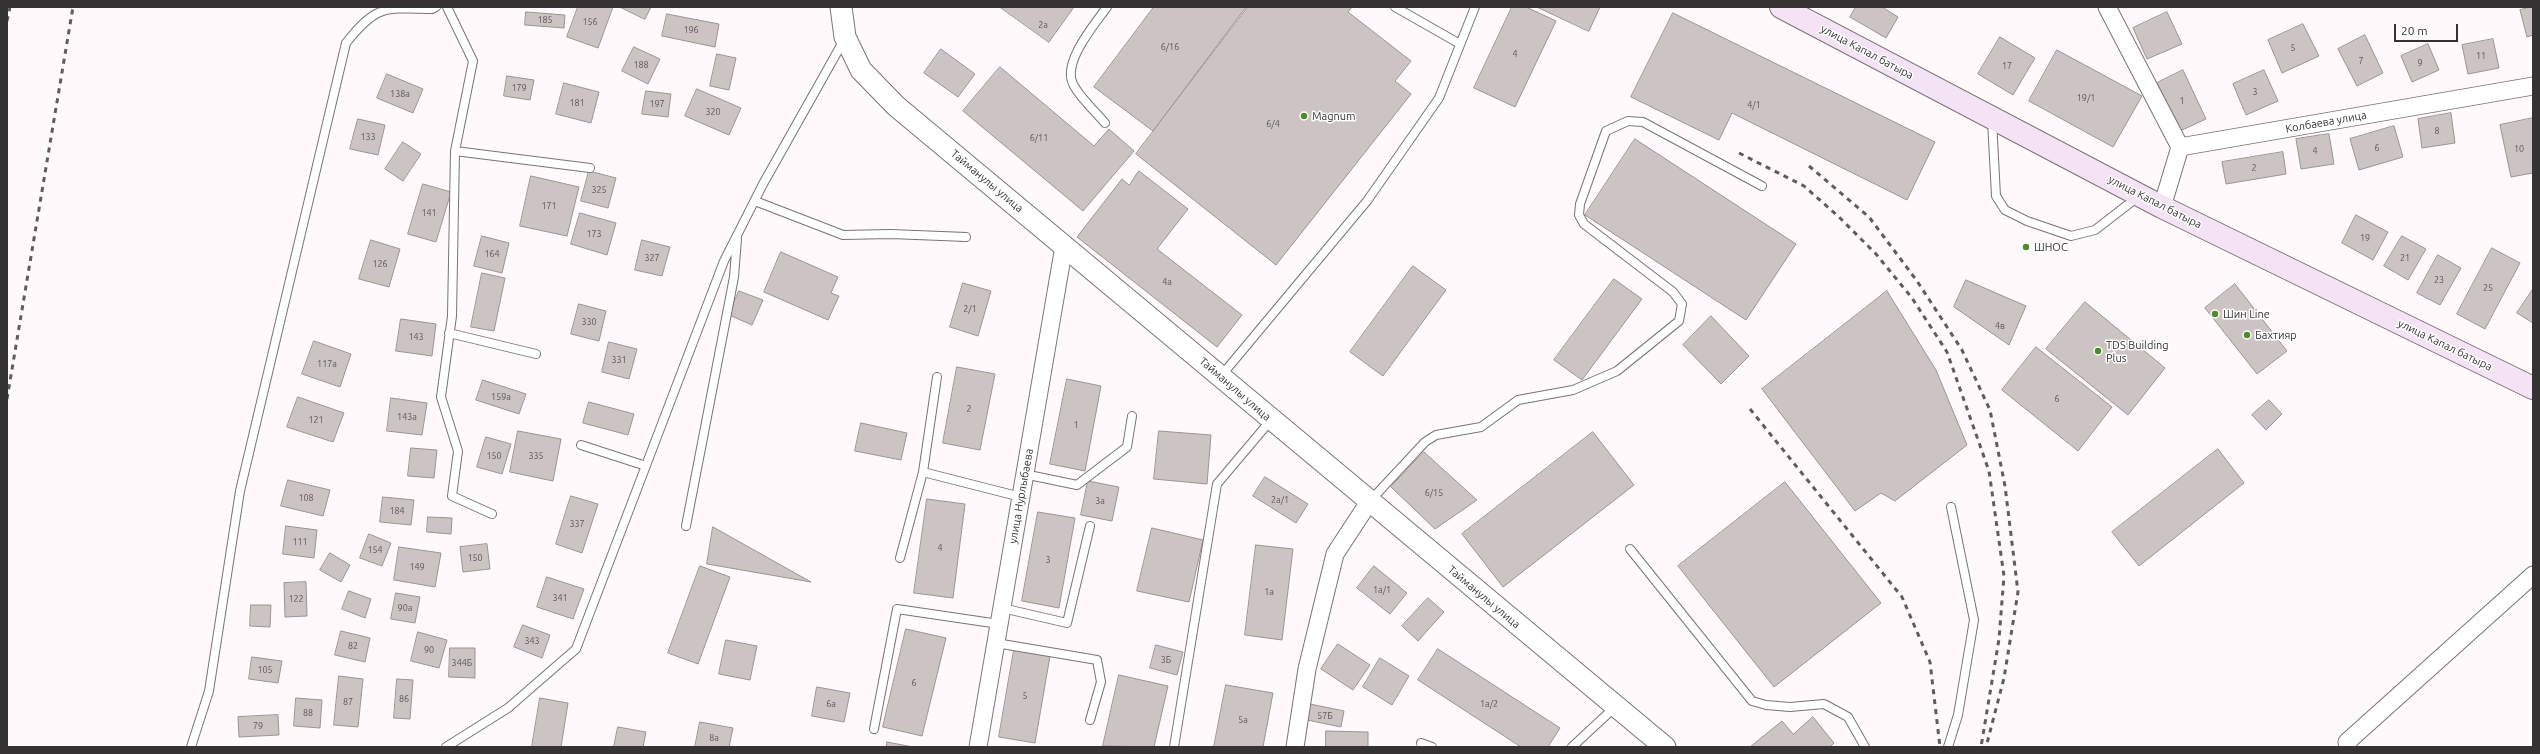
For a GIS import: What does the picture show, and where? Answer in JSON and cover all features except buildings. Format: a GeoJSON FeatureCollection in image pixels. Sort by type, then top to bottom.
{"type":"FeatureCollection","features":[{"type":"Feature","properties":{"kind":"main road","name":"улица Капал батыра"},"geometry":{"type":"LineString","coordinates":[[1781,7],[2162,207],[2533,388]]}},
{"type":"Feature","properties":{"kind":"street","name":"Тайманулы улица"},"geometry":{"type":"LineString","coordinates":[[841,7],[845,37],[861,70],[896,106],[1221,376],[1369,502],[1665,747]]}},
{"type":"Feature","properties":{"kind":"street"},"geometry":{"type":"LineString","coordinates":[[2107,7],[2180,147],[2162,207]]}},
{"type":"Feature","properties":{"kind":"street","name":"Колбаева улица"},"geometry":{"type":"LineString","coordinates":[[2180,147],[2533,86]]}},
{"type":"Feature","properties":{"kind":"street","name":"улица Нурлыбаева"},"geometry":{"type":"LineString","coordinates":[[978,747],[1064,246]]}},
{"type":"Feature","properties":{"kind":"street"},"geometry":{"type":"LineString","coordinates":[[1295,747],[1307,669],[1335,554],[1369,502]]}},
{"type":"Feature","properties":{"kind":"street"},"geometry":{"type":"LineString","coordinates":[[2348,747],[2347,742],[2533,575]]}},
{"type":"Feature","properties":{"kind":"lane"},"geometry":{"type":"LineString","coordinates":[[191,747],[209,691],[240,491],[346,43],[363,22],[387,8],[432,9],[436,7]]}},
{"type":"Feature","properties":{"kind":"lane"},"geometry":{"type":"LineString","coordinates":[[447,7],[473,61],[455,151],[449,333],[441,397],[458,452],[452,496],[492,514]]}},
{"type":"Feature","properties":{"kind":"lane"},"geometry":{"type":"LineString","coordinates":[[1105,123],[1072,83],[1072,66],[1080,45],[1107,7]]}},
{"type":"Feature","properties":{"kind":"lane"},"geometry":{"type":"LineString","coordinates":[[1395,7],[1460,44]]}},
{"type":"Feature","properties":{"kind":"lane"},"geometry":{"type":"LineString","coordinates":[[1221,376],[1367,201],[1439,98],[1475,7]]}},
{"type":"Feature","properties":{"kind":"lane"},"geometry":{"type":"LineString","coordinates":[[446,747],[508,708],[576,649],[724,261],[737,234],[845,37]]}},
{"type":"Feature","properties":{"kind":"lane"},"geometry":{"type":"LineString","coordinates":[[1992,117],[1996,196],[2005,210],[2027,221],[2071,236],[2095,230],[2140,195]]}},
{"type":"Feature","properties":{"kind":"lane"},"geometry":{"type":"LineString","coordinates":[[1369,502],[1425,442],[1436,435],[1481,427],[1518,400],[1573,390],[1617,372],[1678,321],[1682,304],[1673,292],[1584,224],[1579,215],[1580,204],[1606,131],[1628,121],[1643,122],[1762,186]]}},
{"type":"Feature","properties":{"kind":"lane"},"geometry":{"type":"LineString","coordinates":[[455,151],[590,168]]}},
{"type":"Feature","properties":{"kind":"lane"},"geometry":{"type":"LineString","coordinates":[[755,201],[843,235],[891,234],[966,237]]}},
{"type":"Feature","properties":{"kind":"lane"},"geometry":{"type":"LineString","coordinates":[[686,526],[734,277],[737,234]]}},
{"type":"Feature","properties":{"kind":"lane"},"geometry":{"type":"LineString","coordinates":[[449,333],[536,354]]}},
{"type":"Feature","properties":{"kind":"lane"},"geometry":{"type":"LineString","coordinates":[[900,558],[923,472],[937,377]]}},
{"type":"Feature","properties":{"kind":"lane"},"geometry":{"type":"LineString","coordinates":[[1024,474],[1077,485],[1127,447],[1132,416]]}},
{"type":"Feature","properties":{"kind":"lane"},"geometry":{"type":"LineString","coordinates":[[1174,747],[1218,484],[1271,420]]}},
{"type":"Feature","properties":{"kind":"lane"},"geometry":{"type":"LineString","coordinates":[[581,445],[646,466]]}},
{"type":"Feature","properties":{"kind":"lane"},"geometry":{"type":"LineString","coordinates":[[923,472],[1021,497]]}},
{"type":"Feature","properties":{"kind":"lane"},"geometry":{"type":"LineString","coordinates":[[1948,747],[1958,715],[1974,620],[1951,507]]}},
{"type":"Feature","properties":{"kind":"lane"},"geometry":{"type":"LineString","coordinates":[[874,729],[897,609],[1000,616],[1067,623],[1090,526]]}},
{"type":"Feature","properties":{"kind":"lane"},"geometry":{"type":"LineString","coordinates":[[1630,550],[1752,701],[1766,705],[1790,707],[1824,704],[1848,717],[1865,747]]}},
{"type":"Feature","properties":{"kind":"lane"},"geometry":{"type":"LineString","coordinates":[[996,644],[1097,660],[1101,682],[1090,720]]}},
{"type":"Feature","properties":{"kind":"lane"},"geometry":{"type":"LineString","coordinates":[[1572,747],[1616,706]]}},
{"type":"Feature","properties":{"kind":"lane"},"geometry":{"type":"LineString","coordinates":[[1421,743],[1432,747]]}},
{"type":"Feature","properties":{"kind":"railway"},"geometry":{"type":"LineString","coordinates":[[7,21],[10,7]]}},
{"type":"Feature","properties":{"kind":"railway"},"geometry":{"type":"LineString","coordinates":[[7,399],[73,7]]}},
{"type":"Feature","properties":{"kind":"railway"},"geometry":{"type":"LineString","coordinates":[[1739,153],[1804,186],[1839,217],[1876,254],[1912,298],[1947,352],[1989,471],[2004,576],[1999,639],[1981,747]]}},
{"type":"Feature","properties":{"kind":"railway"},"geometry":{"type":"LineString","coordinates":[[1809,166],[1869,217],[1917,281],[1962,350],[1990,410],[2005,486],[2018,592],[2004,678],[1986,747]]}},
{"type":"Feature","properties":{"kind":"railway"},"geometry":{"type":"LineString","coordinates":[[1750,409],[1902,597],[1930,662],[1940,747]]}},
{"type":"Feature","properties":{"kind":"place","name":"Magnum"},"geometry":{"type":"Point","coordinates":[1304,116]}},
{"type":"Feature","properties":{"kind":"place","name":"ШНОС"},"geometry":{"type":"Point","coordinates":[2026,247]}},
{"type":"Feature","properties":{"kind":"place","name":"Шин Line"},"geometry":{"type":"Point","coordinates":[2215,314]}},
{"type":"Feature","properties":{"kind":"place","name":"Бахтияр"},"geometry":{"type":"Point","coordinates":[2247,335]}},
{"type":"Feature","properties":{"kind":"place","name":"TDS Building Plus"},"geometry":{"type":"Point","coordinates":[2098,351]}}]}
